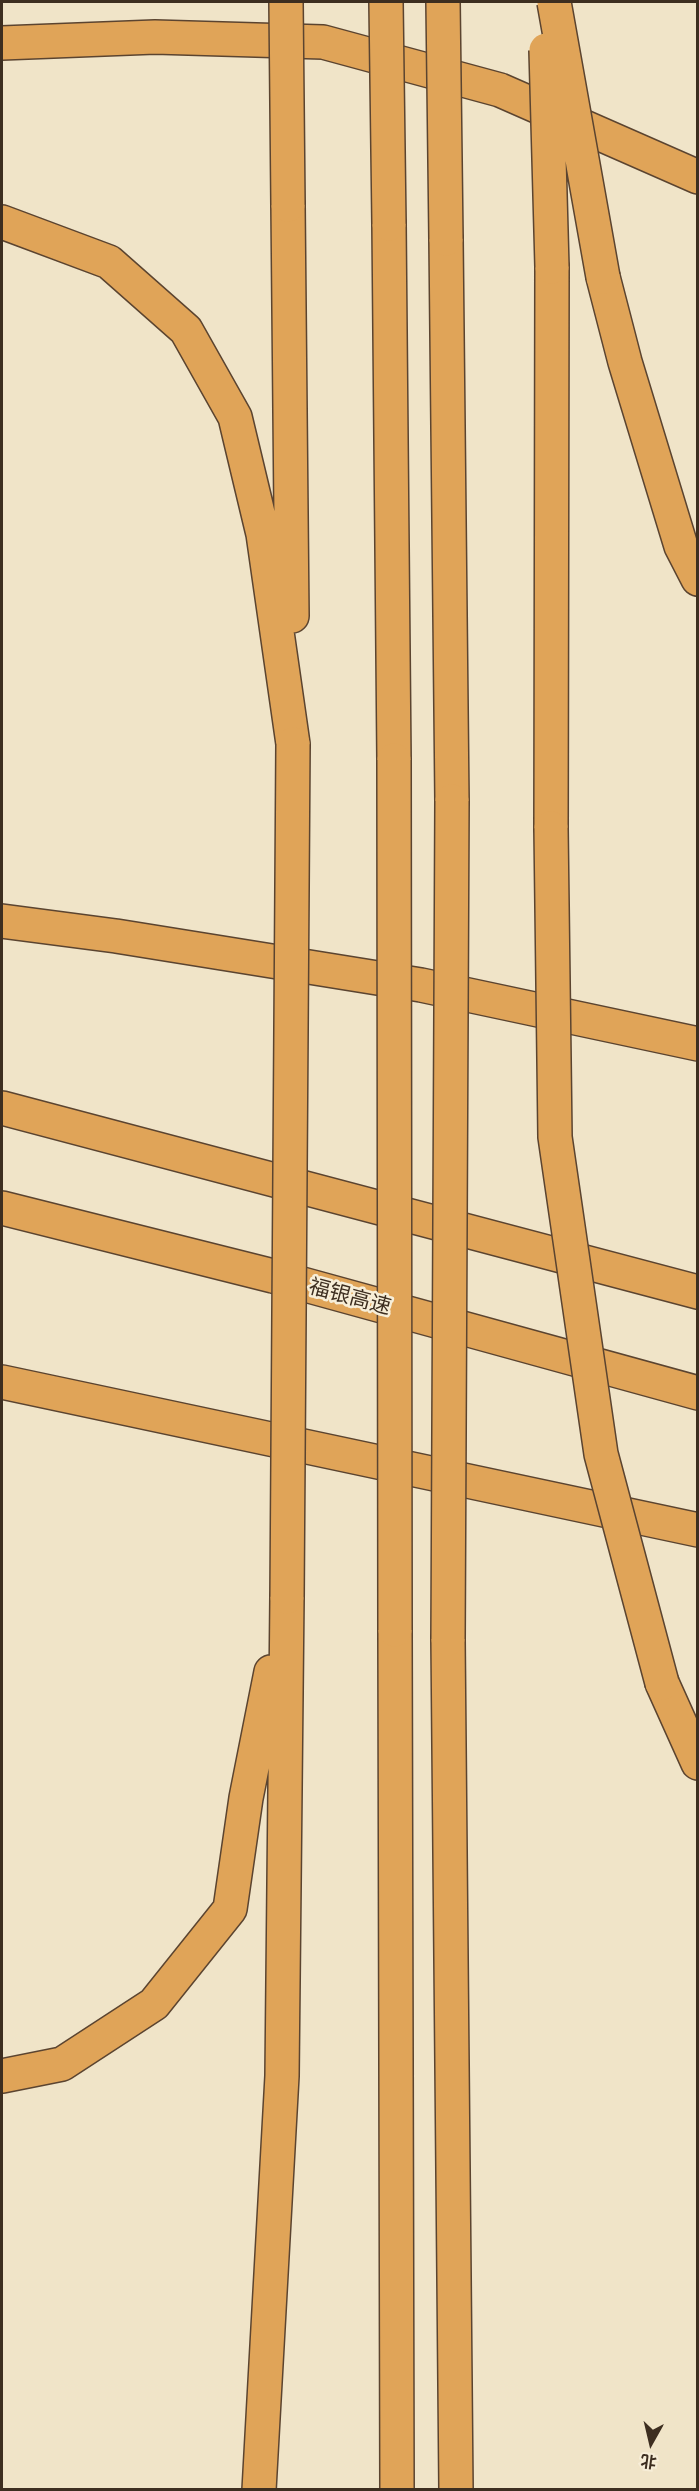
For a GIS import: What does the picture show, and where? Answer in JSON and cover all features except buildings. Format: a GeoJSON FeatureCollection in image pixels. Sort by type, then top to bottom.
{"type":"FeatureCollection","features":[{"type":"Feature","properties":{"kind":"highway"},"geometry":{"type":"LineString","coordinates":[[259,2490],[282,2076],[293,744],[286,2]]}},
{"type":"Feature","properties":{"kind":"highway"},"geometry":{"type":"LineString","coordinates":[[386,2],[394,760],[397,2490]]}},
{"type":"Feature","properties":{"kind":"highway"},"geometry":{"type":"LineString","coordinates":[[444,2],[453,801],[448,1639],[456,2490]]}},
{"type":"Feature","properties":{"kind":"highway"},"geometry":{"type":"LineString","coordinates":[[544,2],[552,267],[551,828],[555,1137],[601,1454],[662,1683],[698,1763]]}},
{"type":"Feature","properties":{"kind":"highway"},"geometry":{"type":"LineString","coordinates":[[554,2],[603,277],[625,362],[681,546],[698,579]]}},
{"type":"Feature","properties":{"kind":"highway"},"geometry":{"type":"LineString","coordinates":[[2,43],[155,37],[323,42],[500,90],[698,177]]}},
{"type":"Feature","properties":{"kind":"highway"},"geometry":{"type":"LineString","coordinates":[[2,222],[109,262],[186,330],[235,417],[262,534],[293,744]]}},
{"type":"Feature","properties":{"kind":"highway"},"geometry":{"type":"LineString","coordinates":[[2,921],[116,936],[421,985],[698,1044]]}},
{"type":"Feature","properties":{"kind":"highway"},"geometry":{"type":"LineString","coordinates":[[2,1108],[698,1292]]}},
{"type":"Feature","properties":{"kind":"highway","name":"福银高速"},"geometry":{"type":"LineString","coordinates":[[2,1208],[273,1276],[698,1393]]}},
{"type":"Feature","properties":{"kind":"highway"},"geometry":{"type":"LineString","coordinates":[[2,1382],[698,1530]]}},
{"type":"Feature","properties":{"kind":"highway"},"geometry":{"type":"LineString","coordinates":[[2,2076],[62,2064],[154,2004],[230,1909],[246,1797],[286,1597]]}}]}
